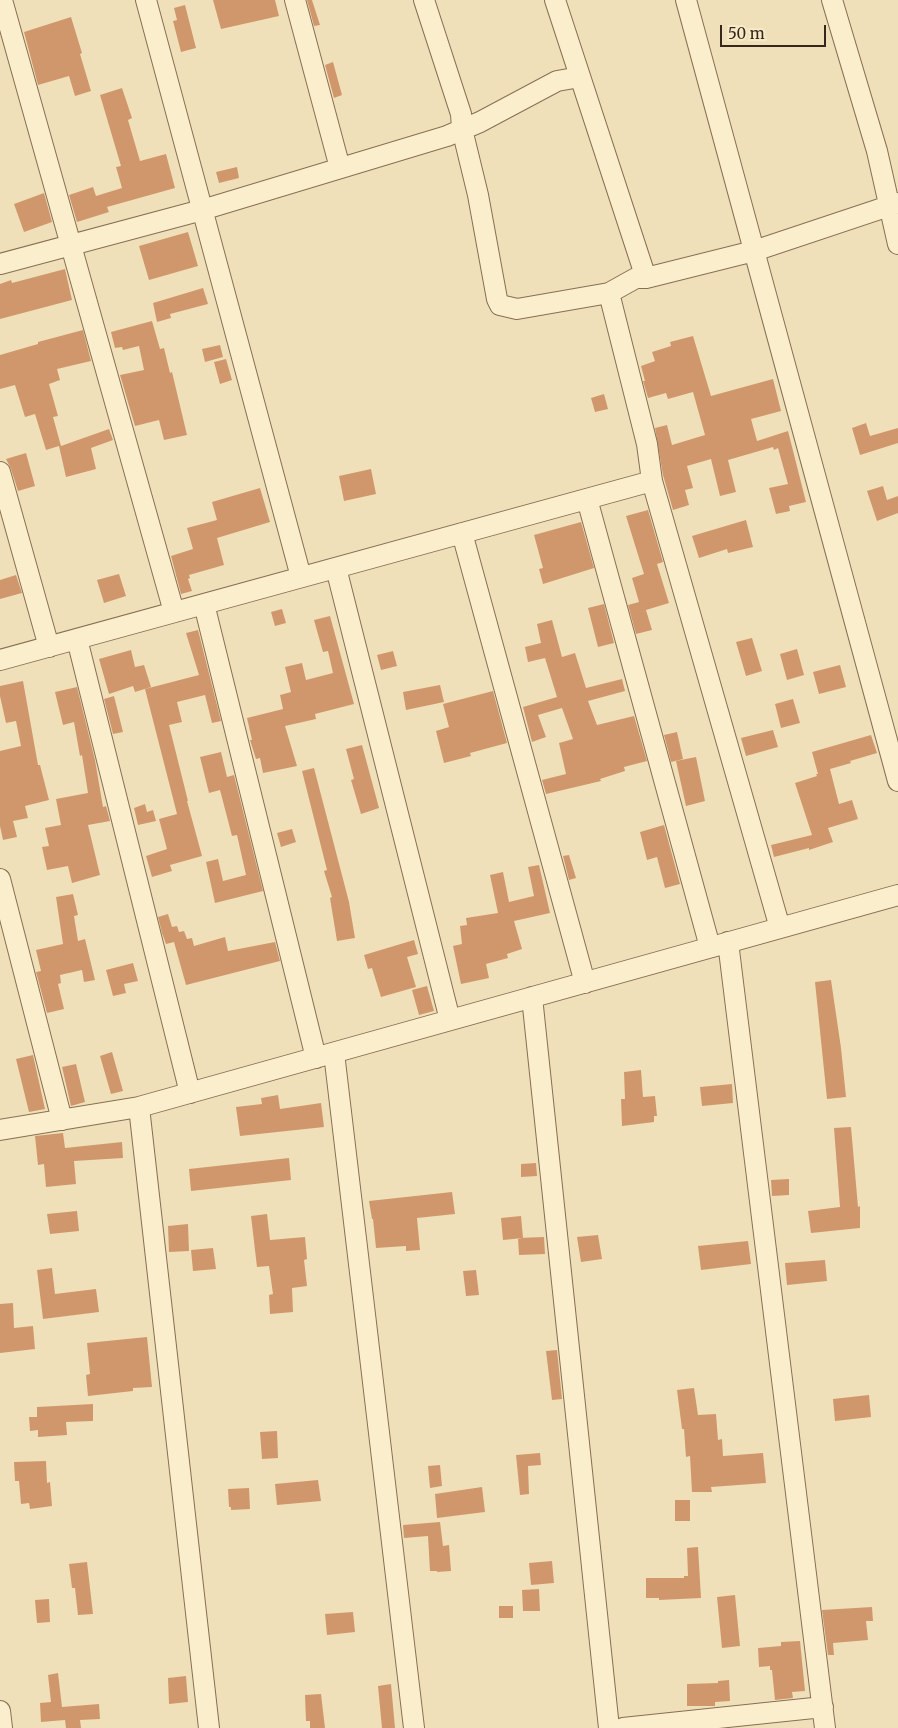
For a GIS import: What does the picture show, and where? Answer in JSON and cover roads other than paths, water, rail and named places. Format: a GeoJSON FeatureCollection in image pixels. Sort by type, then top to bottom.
{"type":"FeatureCollection","features":[{"type":"Feature","properties":{"kind":"street"},"geometry":{"type":"LineString","coordinates":[[2,0],[174,612]]}},
{"type":"Feature","properties":{"kind":"street"},"geometry":{"type":"LineString","coordinates":[[146,0],[301,577]]}},
{"type":"Feature","properties":{"kind":"street"},"geometry":{"type":"LineString","coordinates":[[295,0],[340,168]]}},
{"type":"Feature","properties":{"kind":"street"},"geometry":{"type":"LineString","coordinates":[[424,0],[461,114],[462,129],[478,195],[497,299],[500,305],[517,308],[609,293],[636,278],[646,278],[754,251],[893,205]]}},
{"type":"Feature","properties":{"kind":"street"},"geometry":{"type":"LineString","coordinates":[[555,0],[646,278]]}},
{"type":"Feature","properties":{"kind":"street"},"geometry":{"type":"LineString","coordinates":[[686,0],[898,781]]}},
{"type":"Feature","properties":{"kind":"street"},"geometry":{"type":"LineString","coordinates":[[832,0],[893,205],[898,244]]}},
{"type":"Feature","properties":{"kind":"street"},"geometry":{"type":"LineString","coordinates":[[0,264],[202,210],[447,136],[480,122],[557,81],[580,77]]}},
{"type":"Feature","properties":{"kind":"street"},"geometry":{"type":"LineString","coordinates":[[609,293],[647,444],[652,481],[780,928]]}},
{"type":"Feature","properties":{"kind":"street"},"geometry":{"type":"LineString","coordinates":[[0,472],[49,646]]}},
{"type":"Feature","properties":{"kind":"street"},"geometry":{"type":"LineString","coordinates":[[0,660],[652,481]]}},
{"type":"Feature","properties":{"kind":"street"},"geometry":{"type":"LineString","coordinates":[[587,499],[719,945],[825,1728]]}},
{"type":"Feature","properties":{"kind":"street"},"geometry":{"type":"LineString","coordinates":[[462,533],[585,982]]}},
{"type":"Feature","properties":{"kind":"street"},"geometry":{"type":"LineString","coordinates":[[336,568],[450,1020]]}},
{"type":"Feature","properties":{"kind":"street"},"geometry":{"type":"LineString","coordinates":[[204,604],[325,1055],[414,1728]]}},
{"type":"Feature","properties":{"kind":"street"},"geometry":{"type":"LineString","coordinates":[[77,639],[190,1093]]}},
{"type":"Feature","properties":{"kind":"street"},"geometry":{"type":"LineString","coordinates":[[0,880],[62,1120]]}},
{"type":"Feature","properties":{"kind":"street"},"geometry":{"type":"LineString","coordinates":[[0,1130],[139,1107],[898,895]]}},
{"type":"Feature","properties":{"kind":"street"},"geometry":{"type":"LineString","coordinates":[[532,997],[609,1728]]}},
{"type":"Feature","properties":{"kind":"street"},"geometry":{"type":"LineString","coordinates":[[139,1107],[209,1728]]}},
{"type":"Feature","properties":{"kind":"street"},"geometry":{"type":"LineString","coordinates":[[623,1728],[823,1707]]}},
{"type":"Feature","properties":{"kind":"street"},"geometry":{"type":"LineString","coordinates":[[0,1711],[2,1728]]}}]}
